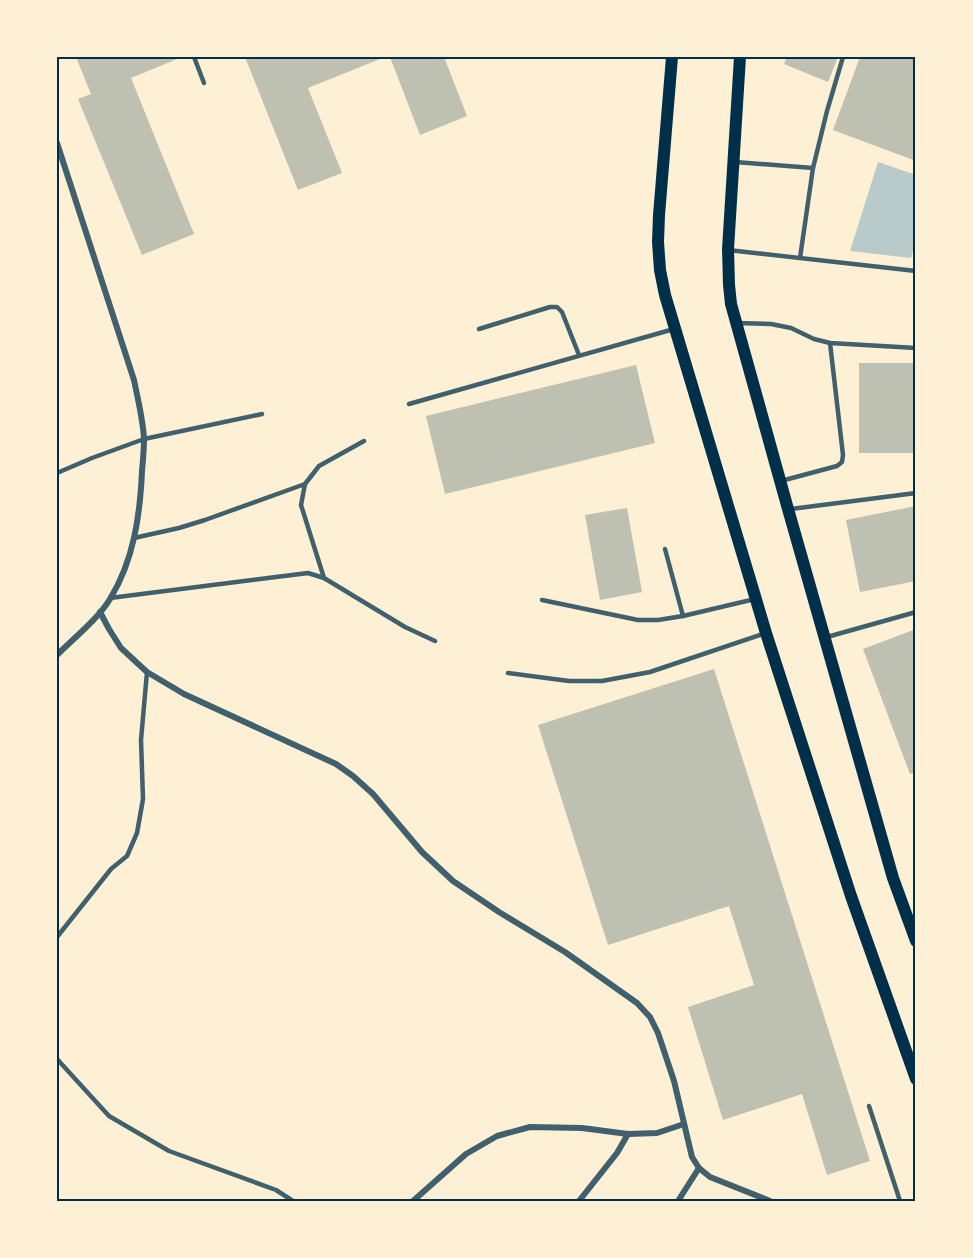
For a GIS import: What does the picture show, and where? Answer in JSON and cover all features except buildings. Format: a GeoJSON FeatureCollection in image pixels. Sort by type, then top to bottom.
{"type":"FeatureCollection","features":[{"type":"Feature","properties":{"kind":"main road"},"geometry":{"type":"LineString","coordinates":[[672,57],[658,242],[665,295],[766,633],[851,896],[916,1078]]}},
{"type":"Feature","properties":{"kind":"main road"},"geometry":{"type":"LineString","coordinates":[[740,57],[728,249],[729,285],[736,323],[893,878],[916,942]]}},
{"type":"Feature","properties":{"kind":"street"},"geometry":{"type":"LineString","coordinates":[[57,142],[134,380],[144,440],[141,503],[125,568],[100,612],[57,655]]}},
{"type":"Feature","properties":{"kind":"street"},"geometry":{"type":"LineString","coordinates":[[100,612],[121,648],[147,672],[184,694],[336,764],[373,794],[422,852],[453,881],[565,952],[637,1002],[650,1017],[658,1033],[674,1081],[692,1158],[710,1177],[770,1201]]}},
{"type":"Feature","properties":{"kind":"street"},"geometry":{"type":"LineString","coordinates":[[413,1201],[465,1154],[497,1136],[530,1127],[582,1128],[628,1134],[657,1133],[684,1124]]}},
{"type":"Feature","properties":{"kind":"street"},"geometry":{"type":"LineString","coordinates":[[579,1201],[617,1153],[628,1134]]}},
{"type":"Feature","properties":{"kind":"street"},"geometry":{"type":"LineString","coordinates":[[678,1201],[699,1168]]}},
{"type":"Feature","properties":{"kind":"lane"},"geometry":{"type":"LineString","coordinates":[[194,57],[204,83]]}},
{"type":"Feature","properties":{"kind":"lane"},"geometry":{"type":"LineString","coordinates":[[800,258],[813,168],[843,57]]}},
{"type":"Feature","properties":{"kind":"lane"},"geometry":{"type":"LineString","coordinates":[[733,162],[813,168]]}},
{"type":"Feature","properties":{"kind":"lane"},"geometry":{"type":"LineString","coordinates":[[728,249],[916,271]]}},
{"type":"Feature","properties":{"kind":"lane"},"geometry":{"type":"LineString","coordinates":[[479,329],[550,307],[557,307],[579,356]]}},
{"type":"Feature","properties":{"kind":"lane"},"geometry":{"type":"LineString","coordinates":[[736,323],[771,324],[791,328],[814,339],[830,343],[916,348]]}},
{"type":"Feature","properties":{"kind":"lane"},"geometry":{"type":"LineString","coordinates":[[410,404],[674,329]]}},
{"type":"Feature","properties":{"kind":"lane"},"geometry":{"type":"LineString","coordinates":[[781,481],[837,466],[842,462],[830,343]]}},
{"type":"Feature","properties":{"kind":"lane"},"geometry":{"type":"LineString","coordinates":[[57,473],[144,440],[262,414]]}},
{"type":"Feature","properties":{"kind":"lane"},"geometry":{"type":"LineString","coordinates":[[324,578],[301,505],[305,484],[319,466],[364,441]]}},
{"type":"Feature","properties":{"kind":"lane"},"geometry":{"type":"LineString","coordinates":[[134,538],[205,520],[305,484]]}},
{"type":"Feature","properties":{"kind":"lane"},"geometry":{"type":"LineString","coordinates":[[788,510],[916,493]]}},
{"type":"Feature","properties":{"kind":"lane"},"geometry":{"type":"LineString","coordinates":[[665,549],[683,616]]}},
{"type":"Feature","properties":{"kind":"lane"},"geometry":{"type":"LineString","coordinates":[[110,598],[308,573],[324,578],[405,627],[435,641]]}},
{"type":"Feature","properties":{"kind":"lane"},"geometry":{"type":"LineString","coordinates":[[542,600],[638,620],[658,620],[756,599]]}},
{"type":"Feature","properties":{"kind":"lane"},"geometry":{"type":"LineString","coordinates":[[825,638],[916,612]]}},
{"type":"Feature","properties":{"kind":"lane"},"geometry":{"type":"LineString","coordinates":[[508,674],[569,681],[602,681],[650,672],[766,633]]}},
{"type":"Feature","properties":{"kind":"lane"},"geometry":{"type":"LineString","coordinates":[[57,937],[111,870],[127,856],[137,832],[143,799],[141,740],[147,672]]}},
{"type":"Feature","properties":{"kind":"lane"},"geometry":{"type":"LineString","coordinates":[[57,1059],[109,1116],[169,1151],[276,1190],[293,1201]]}},
{"type":"Feature","properties":{"kind":"lane"},"geometry":{"type":"LineString","coordinates":[[869,1106],[900,1201]]}},
{"type":"Feature","properties":{"kind":"shaded area"},"geometry":{"type":"Polygon","coordinates":[[[878,162],[916,175],[916,241],[911,258],[850,251],[878,162]]]}}]}
